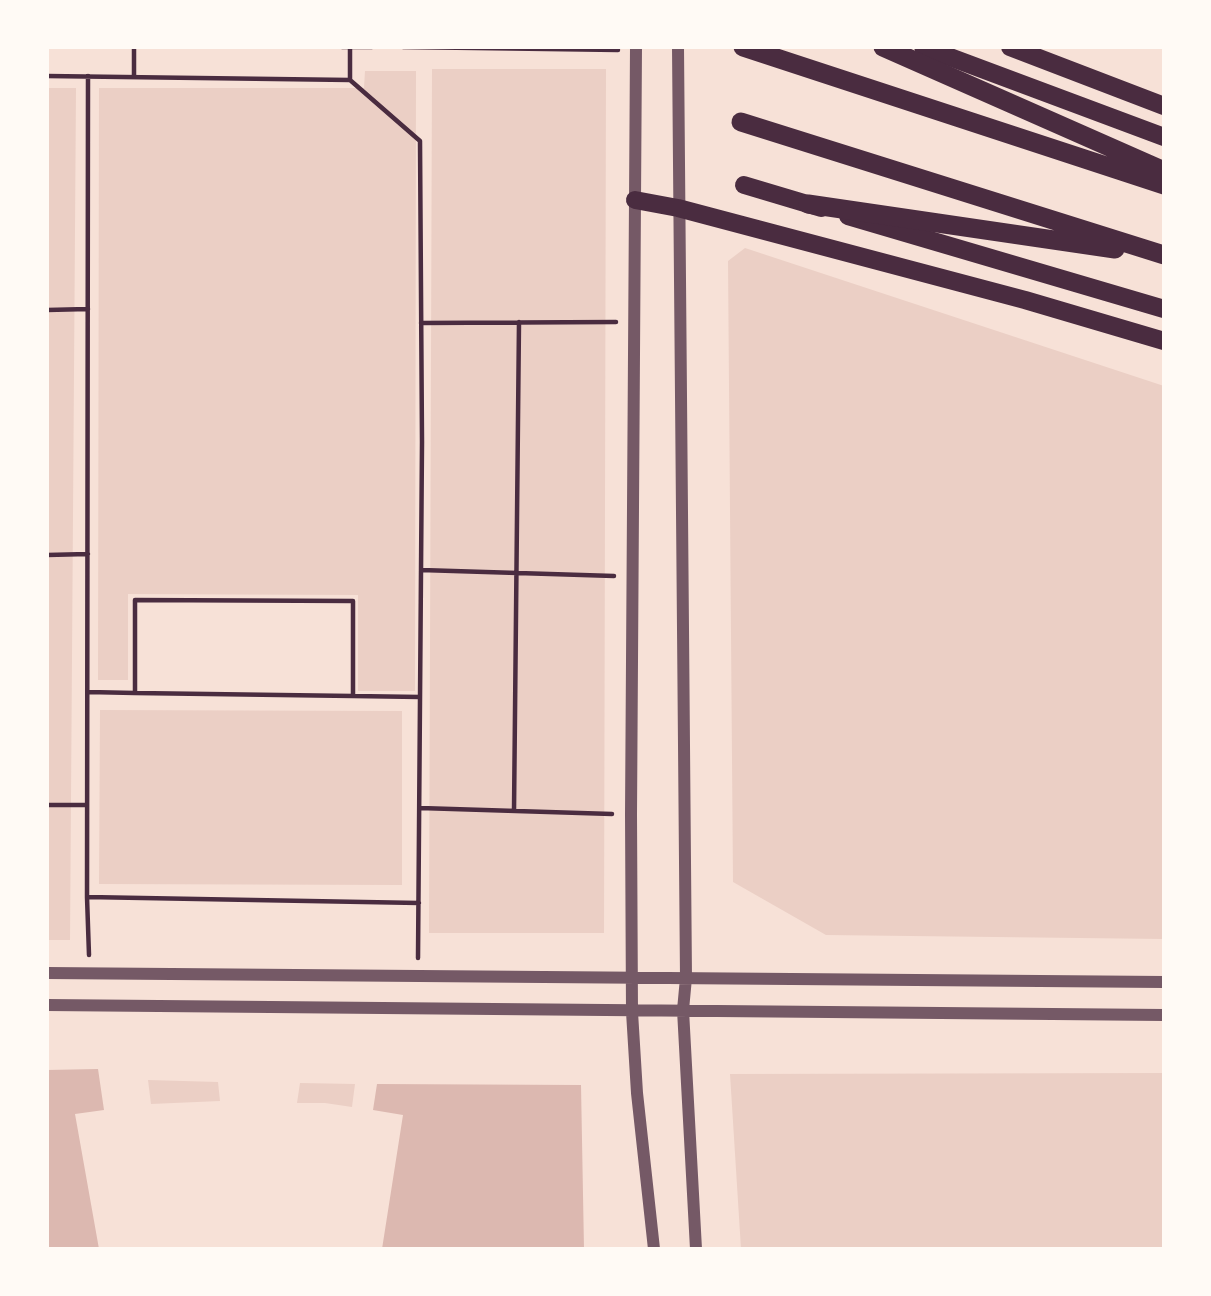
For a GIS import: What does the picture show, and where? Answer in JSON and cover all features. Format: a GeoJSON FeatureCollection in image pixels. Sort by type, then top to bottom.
{"type":"FeatureCollection","features":[{"type":"Feature","properties":{"kind":"highway"},"geometry":{"type":"LineString","coordinates":[[743,47],[1164,185]]}},
{"type":"Feature","properties":{"kind":"highway"},"geometry":{"type":"LineString","coordinates":[[883,47],[1164,171]]}},
{"type":"Feature","properties":{"kind":"highway"},"geometry":{"type":"LineString","coordinates":[[741,122],[1164,256]]}},
{"type":"Feature","properties":{"kind":"highway"},"geometry":{"type":"LineString","coordinates":[[808,204],[1164,256]]}},
{"type":"Feature","properties":{"kind":"main road"},"geometry":{"type":"LineString","coordinates":[[923,47],[1164,137]]}},
{"type":"Feature","properties":{"kind":"main road"},"geometry":{"type":"LineString","coordinates":[[1010,47],[1164,106]]}},
{"type":"Feature","properties":{"kind":"main road"},"geometry":{"type":"LineString","coordinates":[[744,186],[1164,309]]}},
{"type":"Feature","properties":{"kind":"main road"},"geometry":{"type":"LineString","coordinates":[[635,200],[678,208],[1025,300],[1164,341]]}},
{"type":"Feature","properties":{"kind":"street"},"geometry":{"type":"LineString","coordinates":[[678,47],[686,978],[683,1010],[696,1249]]}},
{"type":"Feature","properties":{"kind":"street"},"geometry":{"type":"LineString","coordinates":[[636,49],[632,1012],[636,1093],[654,1249]]}},
{"type":"Feature","properties":{"kind":"street"},"geometry":{"type":"LineString","coordinates":[[47,973],[1164,982]]}},
{"type":"Feature","properties":{"kind":"street"},"geometry":{"type":"LineString","coordinates":[[47,1005],[1164,1015]]}},
{"type":"Feature","properties":{"kind":"path"},"geometry":{"type":"LineString","coordinates":[[134,47],[134,77]]}},
{"type":"Feature","properties":{"kind":"path"},"geometry":{"type":"LineString","coordinates":[[342,47],[372,47]]}},
{"type":"Feature","properties":{"kind":"path"},"geometry":{"type":"LineString","coordinates":[[403,47],[636,49]]}},
{"type":"Feature","properties":{"kind":"path"},"geometry":{"type":"LineString","coordinates":[[350,48],[350,80]]}},
{"type":"Feature","properties":{"kind":"path"},"geometry":{"type":"LineString","coordinates":[[47,76],[350,80],[420,141],[421,570],[417,976]]}},
{"type":"Feature","properties":{"kind":"path"},"geometry":{"type":"LineString","coordinates":[[88,76],[87,897],[90,974]]}},
{"type":"Feature","properties":{"kind":"path"},"geometry":{"type":"LineString","coordinates":[[47,310],[88,309]]}},
{"type":"Feature","properties":{"kind":"path"},"geometry":{"type":"LineString","coordinates":[[514,811],[519,322]]}},
{"type":"Feature","properties":{"kind":"path"},"geometry":{"type":"LineString","coordinates":[[421,323],[634,322]]}},
{"type":"Feature","properties":{"kind":"path"},"geometry":{"type":"LineString","coordinates":[[47,555],[88,554]]}},
{"type":"Feature","properties":{"kind":"path"},"geometry":{"type":"LineString","coordinates":[[421,570],[632,577]]}},
{"type":"Feature","properties":{"kind":"path"},"geometry":{"type":"LineString","coordinates":[[135,693],[135,600],[352,601],[353,696]]}},
{"type":"Feature","properties":{"kind":"path"},"geometry":{"type":"LineString","coordinates":[[88,692],[420,697]]}},
{"type":"Feature","properties":{"kind":"path"},"geometry":{"type":"LineString","coordinates":[[47,805],[87,805]]}},
{"type":"Feature","properties":{"kind":"path"},"geometry":{"type":"LineString","coordinates":[[420,808],[631,814]]}},
{"type":"Feature","properties":{"kind":"path"},"geometry":{"type":"LineString","coordinates":[[87,897],[419,903]]}},
{"type":"Feature","properties":{"kind":"shaded area"},"geometry":{"type":"Polygon","coordinates":[[[432,69],[606,69],[604,933],[429,933],[432,69]]]}},
{"type":"Feature","properties":{"kind":"shaded area"},"geometry":{"type":"Polygon","coordinates":[[[365,71],[416,71],[415,691],[358,691],[358,595],[128,594],[128,680],[98,680],[99,88],[364,88],[365,71]]]}},
{"type":"Feature","properties":{"kind":"shaded area"},"geometry":{"type":"Polygon","coordinates":[[[47,88],[76,88],[70,940],[47,940],[47,88]]]}},
{"type":"Feature","properties":{"kind":"shaded area"},"geometry":{"type":"Polygon","coordinates":[[[745,248],[1164,386],[1164,939],[826,935],[733,882],[728,261],[745,248]]]}},
{"type":"Feature","properties":{"kind":"shaded area"},"geometry":{"type":"Polygon","coordinates":[[[100,710],[402,711],[402,885],[99,884],[100,710]]]}},
{"type":"Feature","properties":{"kind":"shaded area"},"geometry":{"type":"Polygon","coordinates":[[[98,1069],[104,1110],[75,1114],[99,1249],[47,1249],[47,1070],[98,1069]]]}},
{"type":"Feature","properties":{"kind":"shaded area"},"geometry":{"type":"Polygon","coordinates":[[[1164,1073],[1164,1249],[741,1249],[730,1074],[1164,1073]]]}},
{"type":"Feature","properties":{"kind":"shaded area"},"geometry":{"type":"Polygon","coordinates":[[[148,1080],[218,1082],[220,1101],[151,1104],[148,1080]]]}},
{"type":"Feature","properties":{"kind":"shaded area"},"geometry":{"type":"Polygon","coordinates":[[[300,1083],[355,1084],[352,1107],[297,1103],[300,1083]]]}},
{"type":"Feature","properties":{"kind":"shaded area"},"geometry":{"type":"Polygon","coordinates":[[[377,1084],[581,1085],[584,1249],[382,1249],[403,1115],[373,1110],[377,1084]]]}}]}
